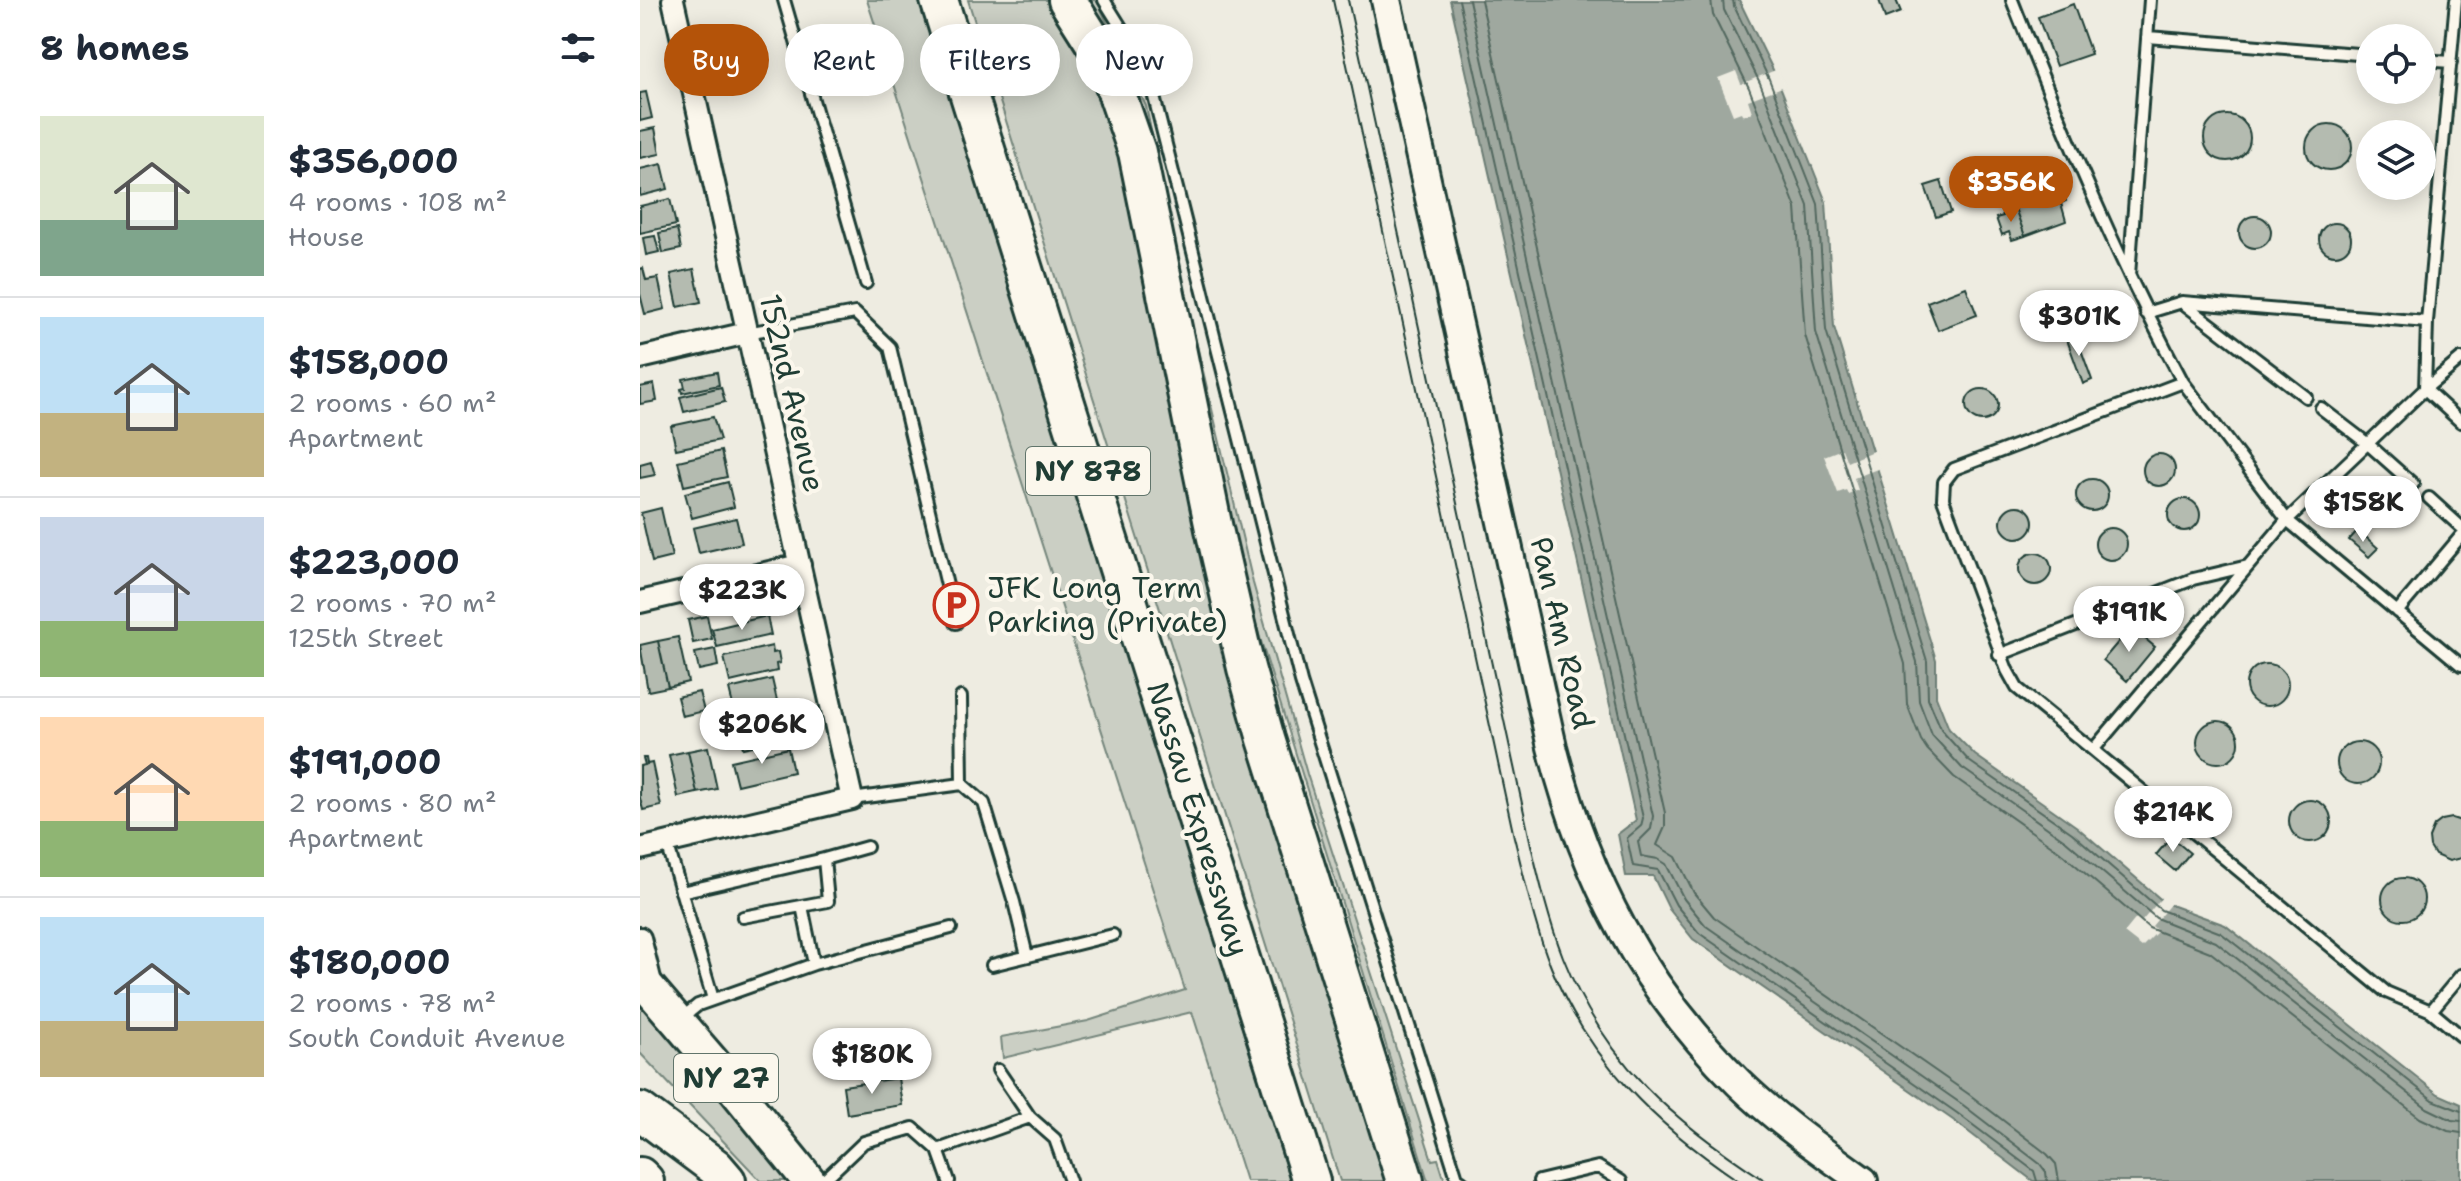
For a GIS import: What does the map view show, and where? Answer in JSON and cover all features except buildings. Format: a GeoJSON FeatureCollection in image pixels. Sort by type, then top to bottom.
{"type":"FeatureCollection","features":[{"type":"Feature","properties":{"kind":"highway","name":"Nassau Expressway"},"geometry":{"type":"LineString","coordinates":[[939,0],[1311,1181]]}},
{"type":"Feature","properties":{"kind":"highway"},"geometry":{"type":"LineString","coordinates":[[1067,0],[1110,74],[1134,140],[1214,529],[1246,668],[1405,1181]]}},
{"type":"Feature","properties":{"kind":"highway"},"geometry":{"type":"LineString","coordinates":[[640,1111],[715,1167],[727,1181]]}},
{"type":"Feature","properties":{"kind":"highway"},"geometry":{"type":"LineString","coordinates":[[640,1122],[698,1181]]}},
{"type":"Feature","properties":{"kind":"highway"},"geometry":{"type":"LineString","coordinates":[[640,1176],[645,1181]]}},
{"type":"Feature","properties":{"kind":"main road","name":"NY 27"},"geometry":{"type":"LineString","coordinates":[[647,986],[809,1181]]}},
{"type":"Feature","properties":{"kind":"street","name":"152nd Avenue"},"geometry":{"type":"LineString","coordinates":[[673,0],[852,799]]}},
{"type":"Feature","properties":{"kind":"street","name":"Pan Am Road"},"geometry":{"type":"LineString","coordinates":[[1386,0],[1552,747],[1588,861],[1646,969],[1695,1034],[1762,1104],[1863,1181]]}},
{"type":"Feature","properties":{"kind":"street"},"geometry":{"type":"LineString","coordinates":[[640,358],[747,333]]}},
{"type":"Feature","properties":{"kind":"street"},"geometry":{"type":"LineString","coordinates":[[640,602],[800,565]]}},
{"type":"Feature","properties":{"kind":"street"},"geometry":{"type":"LineString","coordinates":[[640,849],[852,799]]}},
{"type":"Feature","properties":{"kind":"street"},"geometry":{"type":"LineString","coordinates":[[640,938],[647,986]]}},
{"type":"Feature","properties":{"kind":"lane"},"geometry":{"type":"LineString","coordinates":[[784,0],[866,283]]}},
{"type":"Feature","properties":{"kind":"lane"},"geometry":{"type":"LineString","coordinates":[[1104,0],[1147,69],[1301,682],[1457,1178],[1462,1181]]}},
{"type":"Feature","properties":{"kind":"lane"},"geometry":{"type":"LineString","coordinates":[[2012,0],[2058,119],[2146,313],[2183,382],[2287,520],[2461,665]]}},
{"type":"Feature","properties":{"kind":"lane"},"geometry":{"type":"LineString","coordinates":[[2129,277],[2150,0]]}},
{"type":"Feature","properties":{"kind":"lane"},"geometry":{"type":"LineString","coordinates":[[2456,0],[2427,322],[2425,389],[2461,422]]}},
{"type":"Feature","properties":{"kind":"lane"},"geometry":{"type":"LineString","coordinates":[[2148,37],[2356,54]]}},
{"type":"Feature","properties":{"kind":"lane"},"geometry":{"type":"LineString","coordinates":[[2436,61],[2451,62]]}},
{"type":"Feature","properties":{"kind":"lane"},"geometry":{"type":"LineString","coordinates":[[2146,313],[2182,302],[2427,322]]}},
{"type":"Feature","properties":{"kind":"lane"},"geometry":{"type":"LineString","coordinates":[[2182,302],[2306,397]]}},
{"type":"Feature","properties":{"kind":"lane"},"geometry":{"type":"LineString","coordinates":[[747,333],[855,313],[890,347],[956,623]]}},
{"type":"Feature","properties":{"kind":"lane"},"geometry":{"type":"LineString","coordinates":[[2093,750],[2287,520],[2425,389],[2461,359]]}},
{"type":"Feature","properties":{"kind":"lane"},"geometry":{"type":"LineString","coordinates":[[2183,382],[1954,469],[1944,482],[1943,499],[1999,655],[2017,688],[2386,992],[2431,1011],[2461,1036]]}},
{"type":"Feature","properties":{"kind":"lane"},"geometry":{"type":"LineString","coordinates":[[2321,408],[2413,484]]}},
{"type":"Feature","properties":{"kind":"lane"},"geometry":{"type":"LineString","coordinates":[[2429,498],[2461,527]]}},
{"type":"Feature","properties":{"kind":"lane"},"geometry":{"type":"LineString","coordinates":[[2397,612],[2461,536]]}},
{"type":"Feature","properties":{"kind":"lane"},"geometry":{"type":"LineString","coordinates":[[1999,655],[2193,579],[2248,566]]}},
{"type":"Feature","properties":{"kind":"lane"},"geometry":{"type":"LineString","coordinates":[[961,697],[962,784],[984,803],[1027,956]]}},
{"type":"Feature","properties":{"kind":"lane"},"geometry":{"type":"LineString","coordinates":[[852,799],[962,784]]}},
{"type":"Feature","properties":{"kind":"lane"},"geometry":{"type":"LineString","coordinates":[[667,843],[713,999]]}},
{"type":"Feature","properties":{"kind":"lane"},"geometry":{"type":"LineString","coordinates":[[681,892],[867,847]]}},
{"type":"Feature","properties":{"kind":"lane"},"geometry":{"type":"LineString","coordinates":[[743,917],[828,901],[824,859]]}},
{"type":"Feature","properties":{"kind":"lane"},"geometry":{"type":"LineString","coordinates":[[802,906],[814,964]]}},
{"type":"Feature","properties":{"kind":"lane"},"geometry":{"type":"LineString","coordinates":[[678,1022],[698,1005],[814,964],[951,928]]}},
{"type":"Feature","properties":{"kind":"lane"},"geometry":{"type":"LineString","coordinates":[[992,965],[1113,935]]}},
{"type":"Feature","properties":{"kind":"lane"},"geometry":{"type":"LineString","coordinates":[[2431,1011],[2461,975]]}},
{"type":"Feature","properties":{"kind":"lane"},"geometry":{"type":"LineString","coordinates":[[998,1070],[1030,1117],[1055,1139],[1070,1181]]}},
{"type":"Feature","properties":{"kind":"lane"},"geometry":{"type":"LineString","coordinates":[[938,1150],[1030,1117]]}},
{"type":"Feature","properties":{"kind":"lane"},"geometry":{"type":"LineString","coordinates":[[823,1181],[864,1142],[913,1128],[938,1150],[949,1181]]}},
{"type":"Feature","properties":{"kind":"lane"},"geometry":{"type":"LineString","coordinates":[[1539,1181],[1598,1167],[1621,1181]]}},
{"type":"Feature","properties":{"kind":"shaded area"},"geometry":{"type":"Polygon","coordinates":[[[867,0],[920,0],[928,24],[920,24],[920,96],[952,96],[1290,1181],[1246,1181],[1192,1012],[1003,1058],[1001,1037],[1088,1021],[1185,990],[898,96],[904,96],[904,24],[875,24],[867,0]]]}},
{"type":"Feature","properties":{"kind":"shaded area"},"geometry":{"type":"Polygon","coordinates":[[[968,0],[1061,0],[1076,26],[1076,96],[1114,96],[1394,1181],[1340,1181],[998,96],[1060,96],[1060,24],[976,24],[968,0]]]}},
{"type":"Feature","properties":{"kind":"shaded area"},"geometry":{"type":"Polygon","coordinates":[[[1084,0],[1096,0],[1108,24],[1091,24],[1084,0]]]}},
{"type":"Feature","properties":{"kind":"shaded area"},"geometry":{"type":"Polygon","coordinates":[[[1110,96],[1141,96],[1146,106],[1187,303],[1253,583],[1307,774],[1432,1160],[1438,1159],[1445,1181],[1428,1181],[1260,638],[1110,96]]]}},
{"type":"Feature","properties":{"kind":"shaded area"},"geometry":{"type":"Polygon","coordinates":[[[640,997],[790,1181],[761,1181],[640,1053],[640,997]]]}},
{"type":"Feature","properties":{"kind":"water"},"geometry":{"type":"Polygon","coordinates":[[[1450,0],[1739,0],[1776,76],[1826,202],[1834,327],[1936,660],[1936,696],[1949,729],[1975,755],[2077,827],[2165,903],[2225,925],[2438,1094],[2461,1104],[2461,1181],[2033,1181],[1953,1120],[1693,939],[1669,909],[1653,876],[1626,876],[1618,834],[1636,820],[1450,0]]]}},
{"type":"Feature","properties":{"kind":"pier"},"geometry":{"type":"Polygon","coordinates":[[[1778,69],[1785,86],[1748,100],[1752,112],[1743,116],[1741,112],[1733,115],[1718,78],[1736,71],[1741,84],[1778,69]]]}},
{"type":"Feature","properties":{"kind":"pier"},"geometry":{"type":"Polygon","coordinates":[[[1842,449],[1847,462],[1875,450],[1880,468],[1854,478],[1858,490],[1848,494],[1846,490],[1838,493],[1824,456],[1842,449]]]}},
{"type":"Feature","properties":{"kind":"pier"},"geometry":{"type":"Polygon","coordinates":[[[2163,896],[2172,902],[2152,926],[2158,931],[2142,947],[2124,933],[2137,917],[2142,921],[2163,896]]]}},
{"type":"Feature","properties":{"kind":"tram line"},"geometry":{"type":"LineString","coordinates":[[1333,0],[1514,837],[1545,951],[1566,1001],[1605,1061],[1653,1114],[1739,1181]]}},
{"type":"Feature","properties":{"kind":"tram line"},"geometry":{"type":"LineString","coordinates":[[1348,0],[1531,845],[1558,943],[1580,995],[1621,1059],[1672,1112],[1766,1181]]}},
{"type":"Feature","properties":{"kind":"place","name":"JFK Long Term Parking (Private)"},"geometry":{"type":"Point","coordinates":[956,605]}}]}
